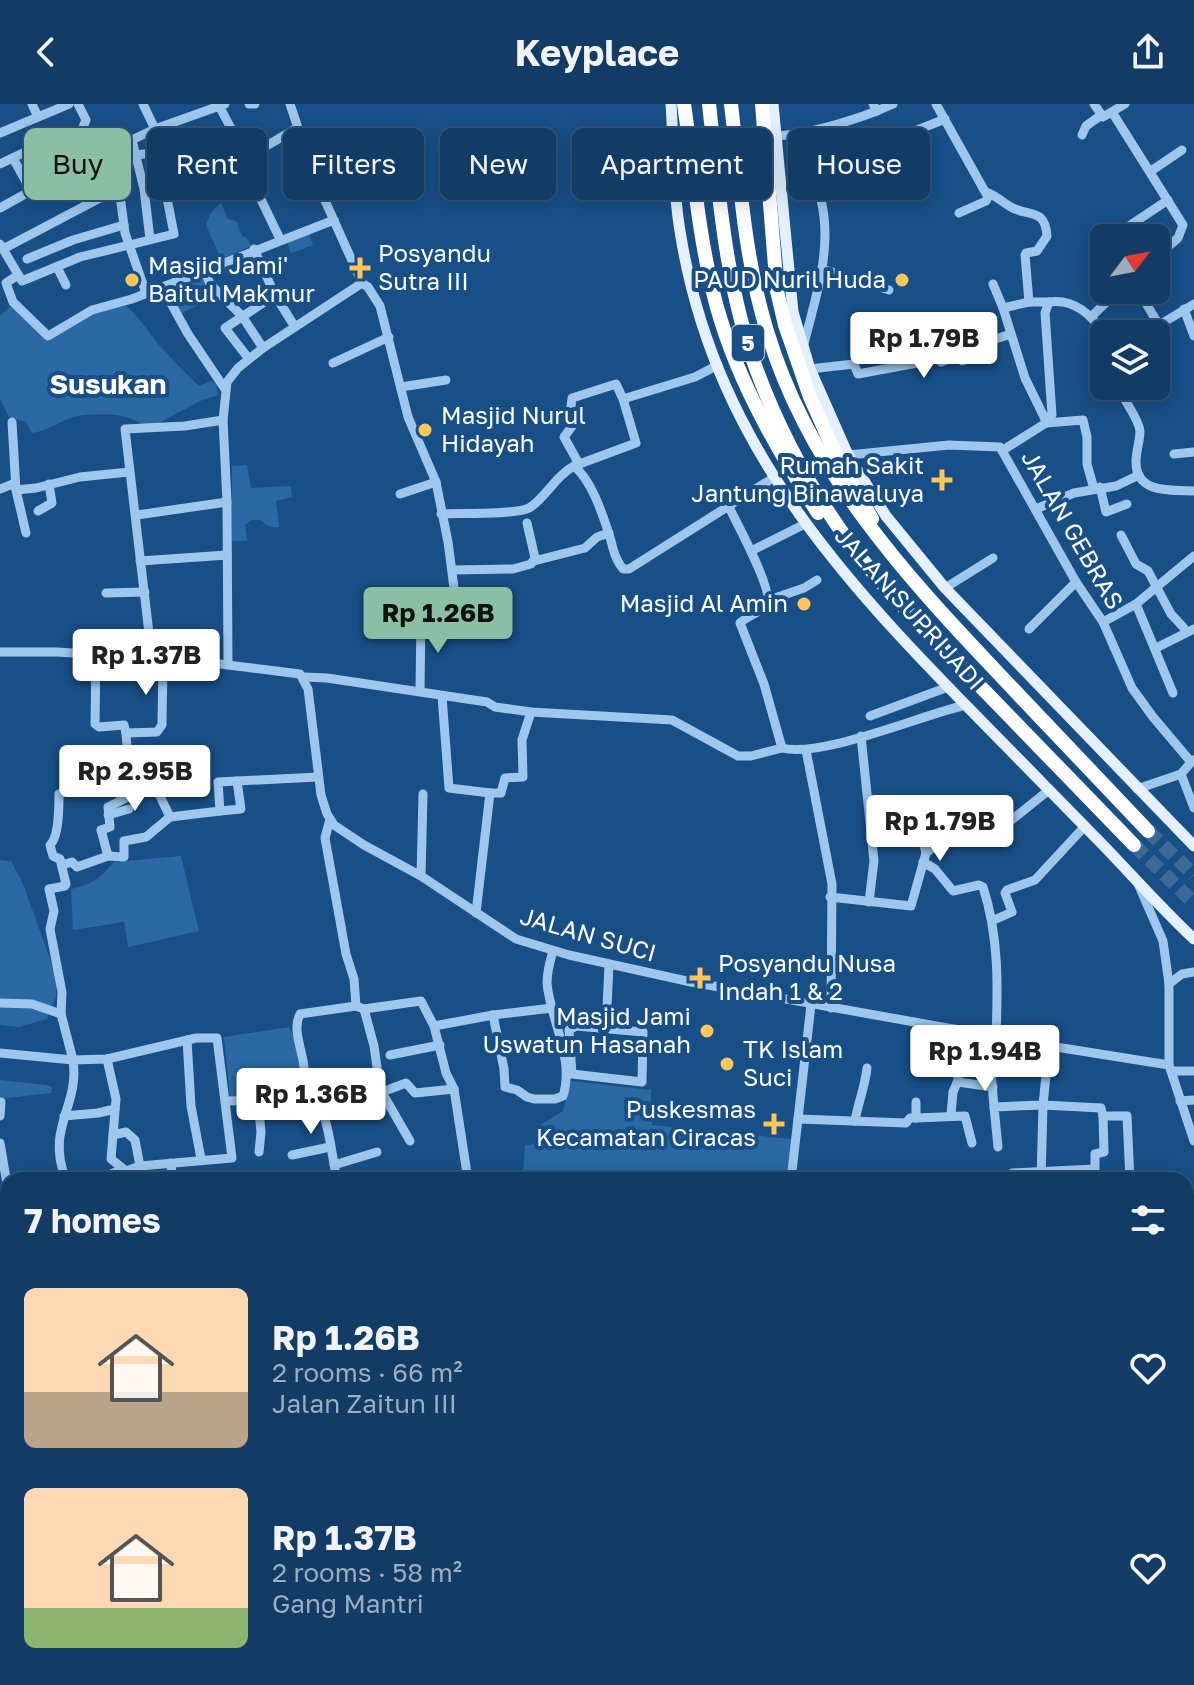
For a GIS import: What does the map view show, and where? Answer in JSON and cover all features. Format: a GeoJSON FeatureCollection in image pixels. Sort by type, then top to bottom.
{"type":"FeatureCollection","features":[{"type":"Feature","properties":{"kind":"highway"},"geometry":{"type":"LineString","coordinates":[[684,104],[712,291],[739,369],[770,433],[808,497],[826,524],[860,556]]}},
{"type":"Feature","properties":{"kind":"highway","name":"5"},"geometry":{"type":"LineString","coordinates":[[709,104],[725,248],[736,302],[756,369],[776,419],[801,467],[860,556],[893,596],[1134,845]]}},
{"type":"Feature","properties":{"kind":"highway","name":"5"},"geometry":{"type":"LineString","coordinates":[[731,104],[752,276],[767,334],[793,401],[813,440],[857,511],[885,548],[959,632],[1148,831]]}},
{"type":"Feature","properties":{"kind":"highway"},"geometry":{"type":"LineString","coordinates":[[762,104],[776,276],[785,325],[810,397],[836,455],[861,496],[885,548]]}},
{"type":"Feature","properties":{"kind":"main road","name":"JALAN SUPRIJADI"},"geometry":{"type":"LineString","coordinates":[[671,104],[681,240],[697,307],[739,417],[773,478],[846,576],[948,687],[1194,939]]}},
{"type":"Feature","properties":{"kind":"main road","name":"JALAN SUPRIJADI"},"geometry":{"type":"LineString","coordinates":[[773,104],[789,294],[810,369],[848,455],[886,516],[945,588],[1194,846]]}},
{"type":"Feature","properties":{"kind":"street"},"geometry":{"type":"LineString","coordinates":[[32,104],[38,117]]}},
{"type":"Feature","properties":{"kind":"street"},"geometry":{"type":"LineString","coordinates":[[0,133],[69,104]]}},
{"type":"Feature","properties":{"kind":"street"},"geometry":{"type":"LineString","coordinates":[[78,104],[86,122],[83,128]]}},
{"type":"Feature","properties":{"kind":"street"},"geometry":{"type":"LineString","coordinates":[[143,104],[155,128]]}},
{"type":"Feature","properties":{"kind":"street"},"geometry":{"type":"LineString","coordinates":[[290,104],[297,128]]}},
{"type":"Feature","properties":{"kind":"street"},"geometry":{"type":"LineString","coordinates":[[824,128],[849,122],[875,108],[893,104]]}},
{"type":"Feature","properties":{"kind":"street"},"geometry":{"type":"LineString","coordinates":[[936,104],[986,192],[986,201],[959,213]]}},
{"type":"Feature","properties":{"kind":"street"},"geometry":{"type":"LineString","coordinates":[[1094,104],[1100,116]]}},
{"type":"Feature","properties":{"kind":"street"},"geometry":{"type":"LineString","coordinates":[[1082,135],[1086,126],[1125,104]]}},
{"type":"Feature","properties":{"kind":"street"},"geometry":{"type":"LineString","coordinates":[[158,128],[221,105],[232,128]]}},
{"type":"Feature","properties":{"kind":"street"},"geometry":{"type":"LineString","coordinates":[[1112,112],[1182,222],[1183,228],[1178,238],[1170,245]]}},
{"type":"Feature","properties":{"kind":"street"},"geometry":{"type":"LineString","coordinates":[[922,128],[945,119]]}},
{"type":"Feature","properties":{"kind":"street"},"geometry":{"type":"LineString","coordinates":[[147,133],[132,140],[146,198],[150,239]]}},
{"type":"Feature","properties":{"kind":"street"},"geometry":{"type":"LineString","coordinates":[[778,136],[788,135]]}},
{"type":"Feature","properties":{"kind":"street"},"geometry":{"type":"LineString","coordinates":[[1151,171],[1182,150]]}},
{"type":"Feature","properties":{"kind":"street"},"geometry":{"type":"LineString","coordinates":[[137,155],[158,152],[174,234],[80,257],[6,283],[11,300],[46,335],[51,336],[82,315],[334,220]]}},
{"type":"Feature","properties":{"kind":"street"},"geometry":{"type":"LineString","coordinates":[[0,164],[24,153]]}},
{"type":"Feature","properties":{"kind":"street"},"geometry":{"type":"LineString","coordinates":[[13,158],[24,178]]}},
{"type":"Feature","properties":{"kind":"street"},"geometry":{"type":"LineString","coordinates":[[986,192],[1013,208],[1034,212],[1047,231],[1037,251],[1025,254],[1029,302]]}},
{"type":"Feature","properties":{"kind":"street"},"geometry":{"type":"LineString","coordinates":[[0,208],[24,193]]}},
{"type":"Feature","properties":{"kind":"street"},"geometry":{"type":"LineString","coordinates":[[22,278],[1,247],[95,200]]}},
{"type":"Feature","properties":{"kind":"street"},"geometry":{"type":"LineString","coordinates":[[121,200],[129,244],[146,293]]}},
{"type":"Feature","properties":{"kind":"street"},"geometry":{"type":"LineString","coordinates":[[261,200],[280,239]]}},
{"type":"Feature","properties":{"kind":"street"},"geometry":{"type":"LineString","coordinates":[[325,200],[362,283],[380,306],[408,417],[436,482],[454,588],[450,593],[433,594],[432,615]]}},
{"type":"Feature","properties":{"kind":"street"},"geometry":{"type":"LineString","coordinates":[[803,347],[822,269],[825,239],[820,200]]}},
{"type":"Feature","properties":{"kind":"street"},"geometry":{"type":"LineString","coordinates":[[1132,224],[1168,200]]}},
{"type":"Feature","properties":{"kind":"street"},"geometry":{"type":"LineString","coordinates":[[27,259],[73,240],[124,225]]}},
{"type":"Feature","properties":{"kind":"street"},"geometry":{"type":"LineString","coordinates":[[254,249],[275,295],[295,327]]}},
{"type":"Feature","properties":{"kind":"street"},"geometry":{"type":"LineString","coordinates":[[57,267],[66,285]]}},
{"type":"Feature","properties":{"kind":"street"},"geometry":{"type":"LineString","coordinates":[[204,269],[210,284],[242,316],[263,348]]}},
{"type":"Feature","properties":{"kind":"street"},"geometry":{"type":"LineString","coordinates":[[822,269],[889,290]]}},
{"type":"Feature","properties":{"kind":"street"},"geometry":{"type":"LineString","coordinates":[[228,664],[225,389],[230,377],[263,348],[362,283]]}},
{"type":"Feature","properties":{"kind":"street"},"geometry":{"type":"LineString","coordinates":[[993,284],[1025,378],[1046,421]]}},
{"type":"Feature","properties":{"kind":"street"},"geometry":{"type":"LineString","coordinates":[[162,287],[188,334],[225,389]]}},
{"type":"Feature","properties":{"kind":"street"},"geometry":{"type":"LineString","coordinates":[[249,359],[225,331],[275,295]]}},
{"type":"Feature","properties":{"kind":"street"},"geometry":{"type":"LineString","coordinates":[[1003,308],[1029,302],[1068,304],[1095,320]]}},
{"type":"Feature","properties":{"kind":"street"},"geometry":{"type":"LineString","coordinates":[[1003,450],[1046,421],[1052,413],[1045,313],[1049,302]]}},
{"type":"Feature","properties":{"kind":"street"},"geometry":{"type":"LineString","coordinates":[[1092,316],[1104,304]]}},
{"type":"Feature","properties":{"kind":"street"},"geometry":{"type":"LineString","coordinates":[[1167,320],[1194,304]]}},
{"type":"Feature","properties":{"kind":"street"},"geometry":{"type":"LineString","coordinates":[[1184,309],[1194,336]]}},
{"type":"Feature","properties":{"kind":"street"},"geometry":{"type":"LineString","coordinates":[[810,369],[854,364],[858,374],[938,359],[941,362],[958,356],[962,361],[986,353],[986,342],[1011,334]]}},
{"type":"Feature","properties":{"kind":"street"},"geometry":{"type":"LineString","coordinates":[[333,363],[389,337]]}},
{"type":"Feature","properties":{"kind":"street"},"geometry":{"type":"LineString","coordinates":[[623,399],[695,377],[718,365]]}},
{"type":"Feature","properties":{"kind":"street"},"geometry":{"type":"LineString","coordinates":[[401,387],[446,380]]}},
{"type":"Feature","properties":{"kind":"street"},"geometry":{"type":"LineString","coordinates":[[441,514],[522,511],[534,504],[576,465],[636,443],[616,384],[572,398],[570,415],[573,425],[564,437],[576,465],[590,488],[609,533],[616,561],[623,569],[629,569],[773,478]]}},
{"type":"Feature","properties":{"kind":"street"},"geometry":{"type":"LineString","coordinates":[[1124,400],[1139,427],[1136,463],[1139,475],[1152,488],[1194,491]]}},
{"type":"Feature","properties":{"kind":"street"},"geometry":{"type":"LineString","coordinates":[[152,659],[126,429],[185,426],[223,420]]}},
{"type":"Feature","properties":{"kind":"street"},"geometry":{"type":"LineString","coordinates":[[1046,421],[1083,420],[1087,437],[1087,464],[1106,512],[1127,504]]}},
{"type":"Feature","properties":{"kind":"street"},"geometry":{"type":"LineString","coordinates":[[12,422],[16,487],[26,533]]}},
{"type":"Feature","properties":{"kind":"street","name":"JALAN GEBRAS"},"geometry":{"type":"LineString","coordinates":[[848,455],[949,445],[995,445],[1003,450],[1076,582],[1103,622],[1132,688],[1192,761]]}},
{"type":"Feature","properties":{"kind":"street"},"geometry":{"type":"LineString","coordinates":[[1174,454],[1194,452]]}},
{"type":"Feature","properties":{"kind":"street"},"geometry":{"type":"LineString","coordinates":[[0,489],[129,472]]}},
{"type":"Feature","properties":{"kind":"street"},"geometry":{"type":"LineString","coordinates":[[1036,509],[1074,493],[1115,486],[1139,475]]}},
{"type":"Feature","properties":{"kind":"street"},"geometry":{"type":"LineString","coordinates":[[400,494],[436,482]]}},
{"type":"Feature","properties":{"kind":"street"},"geometry":{"type":"LineString","coordinates":[[38,511],[52,503],[49,484]]}},
{"type":"Feature","properties":{"kind":"street"},"geometry":{"type":"LineString","coordinates":[[137,515],[227,502]]}},
{"type":"Feature","properties":{"kind":"street"},"geometry":{"type":"LineString","coordinates":[[729,507],[751,551],[769,600]]}},
{"type":"Feature","properties":{"kind":"street"},"geometry":{"type":"LineString","coordinates":[[527,523],[534,561]]}},
{"type":"Feature","properties":{"kind":"street"},"geometry":{"type":"LineString","coordinates":[[751,551],[805,524]]}},
{"type":"Feature","properties":{"kind":"street"},"geometry":{"type":"LineString","coordinates":[[453,570],[513,569],[585,548],[597,537],[609,533]]}},
{"type":"Feature","properties":{"kind":"street"},"geometry":{"type":"LineString","coordinates":[[1121,535],[1136,564],[1148,571],[1171,614],[1189,629],[1156,648]]}},
{"type":"Feature","properties":{"kind":"street"},"geometry":{"type":"LineString","coordinates":[[140,561],[227,555]]}},
{"type":"Feature","properties":{"kind":"street"},"geometry":{"type":"LineString","coordinates":[[1103,622],[1136,604],[1194,556]]}},
{"type":"Feature","properties":{"kind":"street"},"geometry":{"type":"LineString","coordinates":[[945,588],[993,558]]}},
{"type":"Feature","properties":{"kind":"street"},"geometry":{"type":"LineString","coordinates":[[782,748],[764,684],[740,623],[769,600],[817,580]]}},
{"type":"Feature","properties":{"kind":"street"},"geometry":{"type":"LineString","coordinates":[[1029,629],[1076,582]]}},
{"type":"Feature","properties":{"kind":"street"},"geometry":{"type":"LineString","coordinates":[[106,593],[145,592]]}},
{"type":"Feature","properties":{"kind":"street"},"geometry":{"type":"LineString","coordinates":[[1136,604],[1173,693]]}},
{"type":"Feature","properties":{"kind":"street"},"geometry":{"type":"LineString","coordinates":[[420,691],[420,616],[468,616]]}},
{"type":"Feature","properties":{"kind":"street"},"geometry":{"type":"LineString","coordinates":[[0,652],[57,652],[228,664],[420,691],[531,712],[660,718],[684,724],[738,756],[782,748],[806,750],[966,705]]}},
{"type":"Feature","properties":{"kind":"street"},"geometry":{"type":"LineString","coordinates":[[96,655],[95,724],[99,727],[124,725],[126,733],[128,797],[108,807],[110,827],[101,830],[108,856]]}},
{"type":"Feature","properties":{"kind":"street"},"geometry":{"type":"LineString","coordinates":[[126,733],[157,732],[162,725],[163,659]]}},
{"type":"Feature","properties":{"kind":"street"},"geometry":{"type":"LineString","coordinates":[[304,677],[313,722],[321,795],[330,819],[325,838],[346,954],[382,1092],[410,1141]]}},
{"type":"Feature","properties":{"kind":"street"},"geometry":{"type":"LineString","coordinates":[[870,716],[948,687]]}},
{"type":"Feature","properties":{"kind":"street"},"geometry":{"type":"LineString","coordinates":[[442,696],[449,788],[501,793],[505,778],[523,777],[522,740],[531,712]]}},
{"type":"Feature","properties":{"kind":"street"},"geometry":{"type":"LineString","coordinates":[[861,736],[874,861],[869,902]]}},
{"type":"Feature","properties":{"kind":"street"},"geometry":{"type":"LineString","coordinates":[[806,750],[831,871],[831,1008]]}},
{"type":"Feature","properties":{"kind":"street"},"geometry":{"type":"LineString","coordinates":[[1137,789],[1181,774],[1192,761]]}},
{"type":"Feature","properties":{"kind":"street"},"geometry":{"type":"LineString","coordinates":[[64,1172],[58,1147],[60,1125],[70,1101],[74,1071],[61,1014],[62,992],[50,929],[54,911],[49,889],[66,885],[60,859],[53,856],[50,845],[55,841],[57,830],[59,794],[125,772],[149,773],[170,817]]}},
{"type":"Feature","properties":{"kind":"street"},"geometry":{"type":"LineString","coordinates":[[1181,774],[1194,808]]}},
{"type":"Feature","properties":{"kind":"street"},"geometry":{"type":"LineString","coordinates":[[220,811],[216,783],[318,777]]}},
{"type":"Feature","properties":{"kind":"street"},"geometry":{"type":"LineString","coordinates":[[62,865],[72,862],[77,867],[108,856],[124,857],[124,841],[146,837],[170,817],[241,809],[237,781]]}},
{"type":"Feature","properties":{"kind":"street"},"geometry":{"type":"LineString","coordinates":[[925,857],[957,830],[957,823],[989,805],[1004,826],[1049,790]]}},
{"type":"Feature","properties":{"kind":"street"},"geometry":{"type":"LineString","coordinates":[[476,913],[490,793]]}},
{"type":"Feature","properties":{"kind":"street"},"geometry":{"type":"LineString","coordinates":[[421,876],[423,794]]}},
{"type":"Feature","properties":{"kind":"street"},"geometry":{"type":"LineString","coordinates":[[108,815],[129,809]]}},
{"type":"Feature","properties":{"kind":"street"},"geometry":{"type":"LineString","coordinates":[[830,897],[912,906],[925,857],[919,827],[922,809]]}},
{"type":"Feature","properties":{"kind":"street","name":"JALAN SUCI"},"geometry":{"type":"LineString","coordinates":[[330,819],[364,845],[421,876],[516,939],[553,951],[811,1005],[1194,1071]]}},
{"type":"Feature","properties":{"kind":"street"},"geometry":{"type":"LineString","coordinates":[[994,920],[1012,912],[1005,893],[1007,890],[1035,880],[1085,826]]}},
{"type":"Feature","properties":{"kind":"street"},"geometry":{"type":"LineString","coordinates":[[925,857],[953,891],[981,885],[994,920],[998,998],[992,1036],[998,1147]]}},
{"type":"Feature","properties":{"kind":"street"},"geometry":{"type":"LineString","coordinates":[[1135,879],[1160,932],[1169,984],[1170,1068],[1192,1126],[1194,1141]]}},
{"type":"Feature","properties":{"kind":"street"},"geometry":{"type":"LineString","coordinates":[[493,1015],[506,1088],[530,1098],[562,1097],[566,1086],[566,1050],[570,1027],[637,1030],[644,1034],[642,1082],[574,1075],[572,1072],[566,1050],[552,1008],[547,977],[553,951]]}},
{"type":"Feature","properties":{"kind":"street"},"geometry":{"type":"LineString","coordinates":[[606,1029],[609,965]]}},
{"type":"Feature","properties":{"kind":"street"},"geometry":{"type":"LineString","coordinates":[[1169,984],[1182,974],[1194,972]]}},
{"type":"Feature","properties":{"kind":"street"},"geometry":{"type":"LineString","coordinates":[[335,1172],[319,1102],[313,1090],[303,1081],[297,1017],[304,1012],[421,1001],[434,1026],[446,1073],[454,1089],[467,1172]]}},
{"type":"Feature","properties":{"kind":"street"},"geometry":{"type":"LineString","coordinates":[[0,1003],[32,1004],[61,1014]]}},
{"type":"Feature","properties":{"kind":"street"},"geometry":{"type":"LineString","coordinates":[[792,1172],[811,1005]]}},
{"type":"Feature","properties":{"kind":"street"},"geometry":{"type":"LineString","coordinates":[[434,1026],[552,1008]]}},
{"type":"Feature","properties":{"kind":"street"},"geometry":{"type":"LineString","coordinates":[[927,1025],[930,1071]]}},
{"type":"Feature","properties":{"kind":"street"},"geometry":{"type":"LineString","coordinates":[[951,1115],[953,1092],[958,1082],[954,1029]]}},
{"type":"Feature","properties":{"kind":"street"},"geometry":{"type":"LineString","coordinates":[[0,1053],[73,1060],[107,1059],[187,1040],[215,1037],[219,1040],[232,1158],[140,1166],[128,1172]]}},
{"type":"Feature","properties":{"kind":"street"},"geometry":{"type":"LineString","coordinates":[[187,1040],[191,1106],[201,1159]]}},
{"type":"Feature","properties":{"kind":"street"},"geometry":{"type":"LineString","coordinates":[[390,1055],[440,1045]]}},
{"type":"Feature","properties":{"kind":"street"},"geometry":{"type":"LineString","coordinates":[[1041,1172],[1049,1046]]}},
{"type":"Feature","properties":{"kind":"street"},"geometry":{"type":"LineString","coordinates":[[107,1059],[115,1088],[114,1149],[111,1159],[125,1172]]}},
{"type":"Feature","properties":{"kind":"street"},"geometry":{"type":"LineString","coordinates":[[855,1121],[867,1068]]}},
{"type":"Feature","properties":{"kind":"street"},"geometry":{"type":"LineString","coordinates":[[226,1101],[258,1101],[289,1091],[303,1081]]}},
{"type":"Feature","properties":{"kind":"street"},"geometry":{"type":"LineString","coordinates":[[958,1082],[993,1087]]}},
{"type":"Feature","properties":{"kind":"street"},"geometry":{"type":"LineString","coordinates":[[382,1092],[406,1083],[413,1093],[454,1089]]}},
{"type":"Feature","properties":{"kind":"street"},"geometry":{"type":"LineString","coordinates":[[1180,1101],[1194,1100]]}},
{"type":"Feature","properties":{"kind":"street"},"geometry":{"type":"LineString","coordinates":[[258,1101],[259,1152]]}},
{"type":"Feature","properties":{"kind":"street"},"geometry":{"type":"LineString","coordinates":[[0,1116],[1,1102]]}},
{"type":"Feature","properties":{"kind":"street"},"geometry":{"type":"LineString","coordinates":[[916,1102],[916,1118]]}},
{"type":"Feature","properties":{"kind":"street"},"geometry":{"type":"LineString","coordinates":[[994,1107],[1043,1105],[1101,1108],[1104,1152],[1095,1154],[1095,1169],[1072,1172]]}},
{"type":"Feature","properties":{"kind":"street"},"geometry":{"type":"LineString","coordinates":[[64,1116],[115,1109]]}},
{"type":"Feature","properties":{"kind":"street"},"geometry":{"type":"LineString","coordinates":[[1103,1116],[1128,1117],[1130,1172]]}},
{"type":"Feature","properties":{"kind":"street"},"geometry":{"type":"LineString","coordinates":[[798,1119],[906,1123],[910,1118],[966,1117],[972,1143]]}},
{"type":"Feature","properties":{"kind":"street"},"geometry":{"type":"LineString","coordinates":[[113,1135],[126,1132],[135,1140],[140,1166]]}},
{"type":"Feature","properties":{"kind":"street"},"geometry":{"type":"LineString","coordinates":[[0,1143],[5,1172]]}},
{"type":"Feature","properties":{"kind":"street"},"geometry":{"type":"LineString","coordinates":[[292,1155],[330,1147]]}},
{"type":"Feature","properties":{"kind":"street"},"geometry":{"type":"LineString","coordinates":[[334,1165],[377,1152]]}},
{"type":"Feature","properties":{"kind":"street"},"geometry":{"type":"LineString","coordinates":[[170,1163],[172,1172]]}},
{"type":"Feature","properties":{"kind":"shaded area"},"geometry":{"type":"Polygon","coordinates":[[[221,202],[228,219],[236,221],[242,236],[251,246],[221,259],[206,225],[210,214],[221,202]]]}},
{"type":"Feature","properties":{"kind":"shaded area"},"geometry":{"type":"Polygon","coordinates":[[[308,231],[313,245],[291,253],[286,239],[308,231]]]}},
{"type":"Feature","properties":{"kind":"shaded area"},"geometry":{"type":"Polygon","coordinates":[[[202,272],[207,286],[198,292],[202,303],[180,314],[166,287],[202,272]]]}},
{"type":"Feature","properties":{"kind":"shaded area"},"geometry":{"type":"Polygon","coordinates":[[[12,305],[47,340],[89,313],[126,306],[199,386],[210,381],[216,384],[218,395],[153,426],[108,414],[78,416],[32,433],[26,422],[9,417],[0,399],[0,316],[12,305]]]}},
{"type":"Feature","properties":{"kind":"shaded area"},"geometry":{"type":"Polygon","coordinates":[[[247,465],[251,488],[291,486],[292,497],[276,501],[279,527],[259,520],[251,521],[245,525],[247,541],[232,541],[232,466],[247,465]]]}},
{"type":"Feature","properties":{"kind":"shaded area"},"geometry":{"type":"Polygon","coordinates":[[[181,856],[199,931],[128,947],[124,922],[73,930],[71,889],[95,880],[114,862],[181,856]]]}},
{"type":"Feature","properties":{"kind":"shaded area"},"geometry":{"type":"Polygon","coordinates":[[[0,860],[11,861],[23,884],[57,978],[56,997],[47,1019],[19,1027],[0,1025],[0,860]]]}},
{"type":"Feature","properties":{"kind":"shaded area"},"geometry":{"type":"Polygon","coordinates":[[[289,1027],[298,1044],[304,1083],[267,1097],[230,1097],[224,1037],[289,1027]]]}},
{"type":"Feature","properties":{"kind":"shaded area"},"geometry":{"type":"Polygon","coordinates":[[[0,1080],[47,1085],[52,1087],[51,1093],[0,1099],[0,1080]]]}},
{"type":"Feature","properties":{"kind":"shaded area"},"geometry":{"type":"Polygon","coordinates":[[[571,1081],[651,1090],[652,1125],[792,1139],[790,1172],[523,1172],[525,1146],[540,1142],[540,1125],[563,1111],[571,1081]]]}},
{"type":"Feature","properties":{"kind":"tunnel"},"geometry":{"type":"LineString","coordinates":[[1148,831],[1194,875]]}},
{"type":"Feature","properties":{"kind":"tunnel"},"geometry":{"type":"LineString","coordinates":[[1134,845],[1194,903]]}},
{"type":"Feature","properties":{"kind":"place","name":"Posyandu Sutra III"},"geometry":{"type":"Point","coordinates":[360,268]}},
{"type":"Feature","properties":{"kind":"place","name":"Masjid Jami' Baitul Makmur"},"geometry":{"type":"Point","coordinates":[132,280]}},
{"type":"Feature","properties":{"kind":"place","name":"PAUD Nuril Huda"},"geometry":{"type":"Point","coordinates":[902,280]}},
{"type":"Feature","properties":{"kind":"place","name":"Masjid Nurul Hidayah"},"geometry":{"type":"Point","coordinates":[425,430]}},
{"type":"Feature","properties":{"kind":"place","name":"Rumah Sakit Jantung Binawaluya"},"geometry":{"type":"Point","coordinates":[942,480]}},
{"type":"Feature","properties":{"kind":"place","name":"Masjid Al Amin"},"geometry":{"type":"Point","coordinates":[804,604]}},
{"type":"Feature","properties":{"kind":"place","name":"Posyandu Nusa Indah 1 & 2"},"geometry":{"type":"Point","coordinates":[700,978]}},
{"type":"Feature","properties":{"kind":"place","name":"Masjid Jami Uswatun Hasanah"},"geometry":{"type":"Point","coordinates":[707,1031]}},
{"type":"Feature","properties":{"kind":"place","name":"TK Islam Suci"},"geometry":{"type":"Point","coordinates":[727,1064]}},
{"type":"Feature","properties":{"kind":"place","name":"Puskesmas Kecamatan Ciracas"},"geometry":{"type":"Point","coordinates":[774,1124]}},
{"type":"Feature","properties":{"kind":"district","name":"Susukan"},"geometry":{"type":"Point","coordinates":[108,384]}}]}
